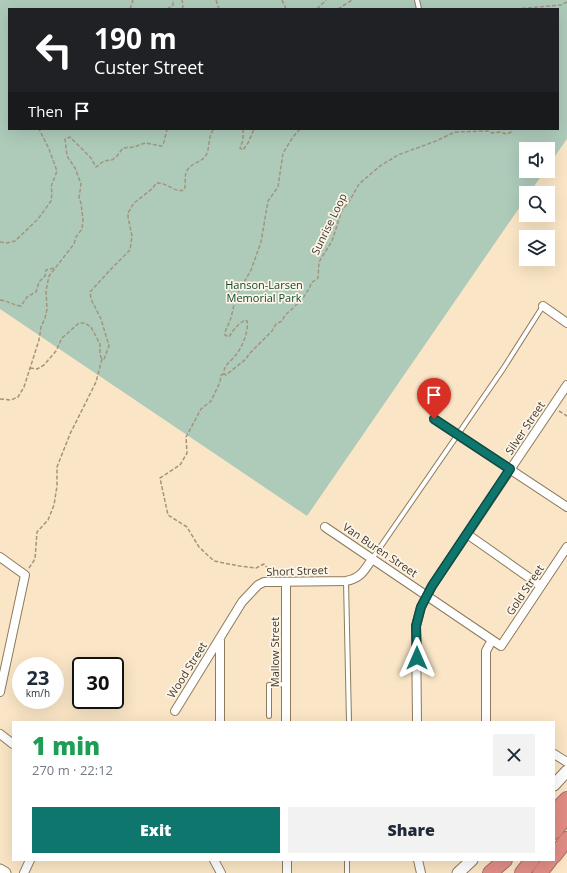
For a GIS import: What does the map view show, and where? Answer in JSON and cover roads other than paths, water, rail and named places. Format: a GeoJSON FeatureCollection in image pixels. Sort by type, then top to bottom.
{"type":"FeatureCollection","features":[{"type":"Feature","properties":{"kind":"highway"},"geometry":{"type":"LineString","coordinates":[[555,811],[567,799]]}},
{"type":"Feature","properties":{"kind":"highway"},"geometry":{"type":"LineString","coordinates":[[555,831],[567,816]]}},
{"type":"Feature","properties":{"kind":"highway"},"geometry":{"type":"LineString","coordinates":[[555,855],[567,839]]}},
{"type":"Feature","properties":{"kind":"highway"},"geometry":{"type":"LineString","coordinates":[[490,873],[504,861]]}},
{"type":"Feature","properties":{"kind":"highway"},"geometry":{"type":"LineString","coordinates":[[522,873],[531,861]]}},
{"type":"Feature","properties":{"kind":"highway"},"geometry":{"type":"LineString","coordinates":[[540,873],[549,861]]}},
{"type":"Feature","properties":{"kind":"main road"},"geometry":{"type":"LineString","coordinates":[[555,784],[567,772]]}},
{"type":"Feature","properties":{"kind":"main road"},"geometry":{"type":"LineString","coordinates":[[458,873],[471,861]]}},
{"type":"Feature","properties":{"kind":"main road"},"geometry":{"type":"LineString","coordinates":[[0,870],[4,873]]}},
{"type":"Feature","properties":{"kind":"street"},"geometry":{"type":"LineString","coordinates":[[543,306],[567,323]]}},
{"type":"Feature","properties":{"kind":"street","name":"Silver Street"},"geometry":{"type":"LineString","coordinates":[[417,721],[416,626],[421,607],[427,595],[467,534],[567,385]]}},
{"type":"Feature","properties":{"kind":"street"},"geometry":{"type":"LineString","coordinates":[[434,419],[567,507]]}},
{"type":"Feature","properties":{"kind":"street","name":"Van Buren Street"},"geometry":{"type":"LineString","coordinates":[[326,527],[501,646]]}},
{"type":"Feature","properties":{"kind":"street"},"geometry":{"type":"LineString","coordinates":[[467,534],[541,586]]}},
{"type":"Feature","properties":{"kind":"street","name":"Gold Street"},"geometry":{"type":"LineString","coordinates":[[501,646],[567,547]]}},
{"type":"Feature","properties":{"kind":"street"},"geometry":{"type":"LineString","coordinates":[[0,557],[25,575],[0,692]]}},
{"type":"Feature","properties":{"kind":"street","name":"Short Street"},"geometry":{"type":"LineString","coordinates":[[220,641],[242,602],[258,585],[264,582],[346,581],[358,577],[372,559]]}},
{"type":"Feature","properties":{"kind":"street","name":"Mallow Street"},"geometry":{"type":"LineString","coordinates":[[286,582],[286,721]]}},
{"type":"Feature","properties":{"kind":"street"},"geometry":{"type":"LineString","coordinates":[[486,721],[486,651],[492,640]]}},
{"type":"Feature","properties":{"kind":"street"},"geometry":{"type":"LineString","coordinates":[[220,641],[220,721]]}},
{"type":"Feature","properties":{"kind":"street","name":"Wood Street"},"geometry":{"type":"LineString","coordinates":[[175,711],[215,645],[220,641]]}},
{"type":"Feature","properties":{"kind":"street"},"geometry":{"type":"LineString","coordinates":[[0,734],[12,743]]}},
{"type":"Feature","properties":{"kind":"street"},"geometry":{"type":"LineString","coordinates":[[555,755],[567,762]]}},
{"type":"Feature","properties":{"kind":"street"},"geometry":{"type":"LineString","coordinates":[[24,873],[30,861]]}},
{"type":"Feature","properties":{"kind":"street"},"geometry":{"type":"LineString","coordinates":[[215,861],[221,873]]}},
{"type":"Feature","properties":{"kind":"street"},"geometry":{"type":"LineString","coordinates":[[287,861],[287,873]]}},
{"type":"Feature","properties":{"kind":"street"},"geometry":{"type":"LineString","coordinates":[[418,861],[422,873]]}},
{"type":"Feature","properties":{"kind":"lane"},"geometry":{"type":"LineString","coordinates":[[372,559],[503,369],[543,306]]}},
{"type":"Feature","properties":{"kind":"lane"},"geometry":{"type":"LineString","coordinates":[[346,581],[349,721]]}},
{"type":"Feature","properties":{"kind":"lane"},"geometry":{"type":"LineString","coordinates":[[269,716],[269,685],[286,684]]}},
{"type":"Feature","properties":{"kind":"lane"},"geometry":{"type":"LineString","coordinates":[[347,861],[347,873]]}},
{"type":"Feature","properties":{"kind":"park label","name":"Hanson-Larsen Memorial Park"},"geometry":{"type":"Point","coordinates":[264,291]}}]}
